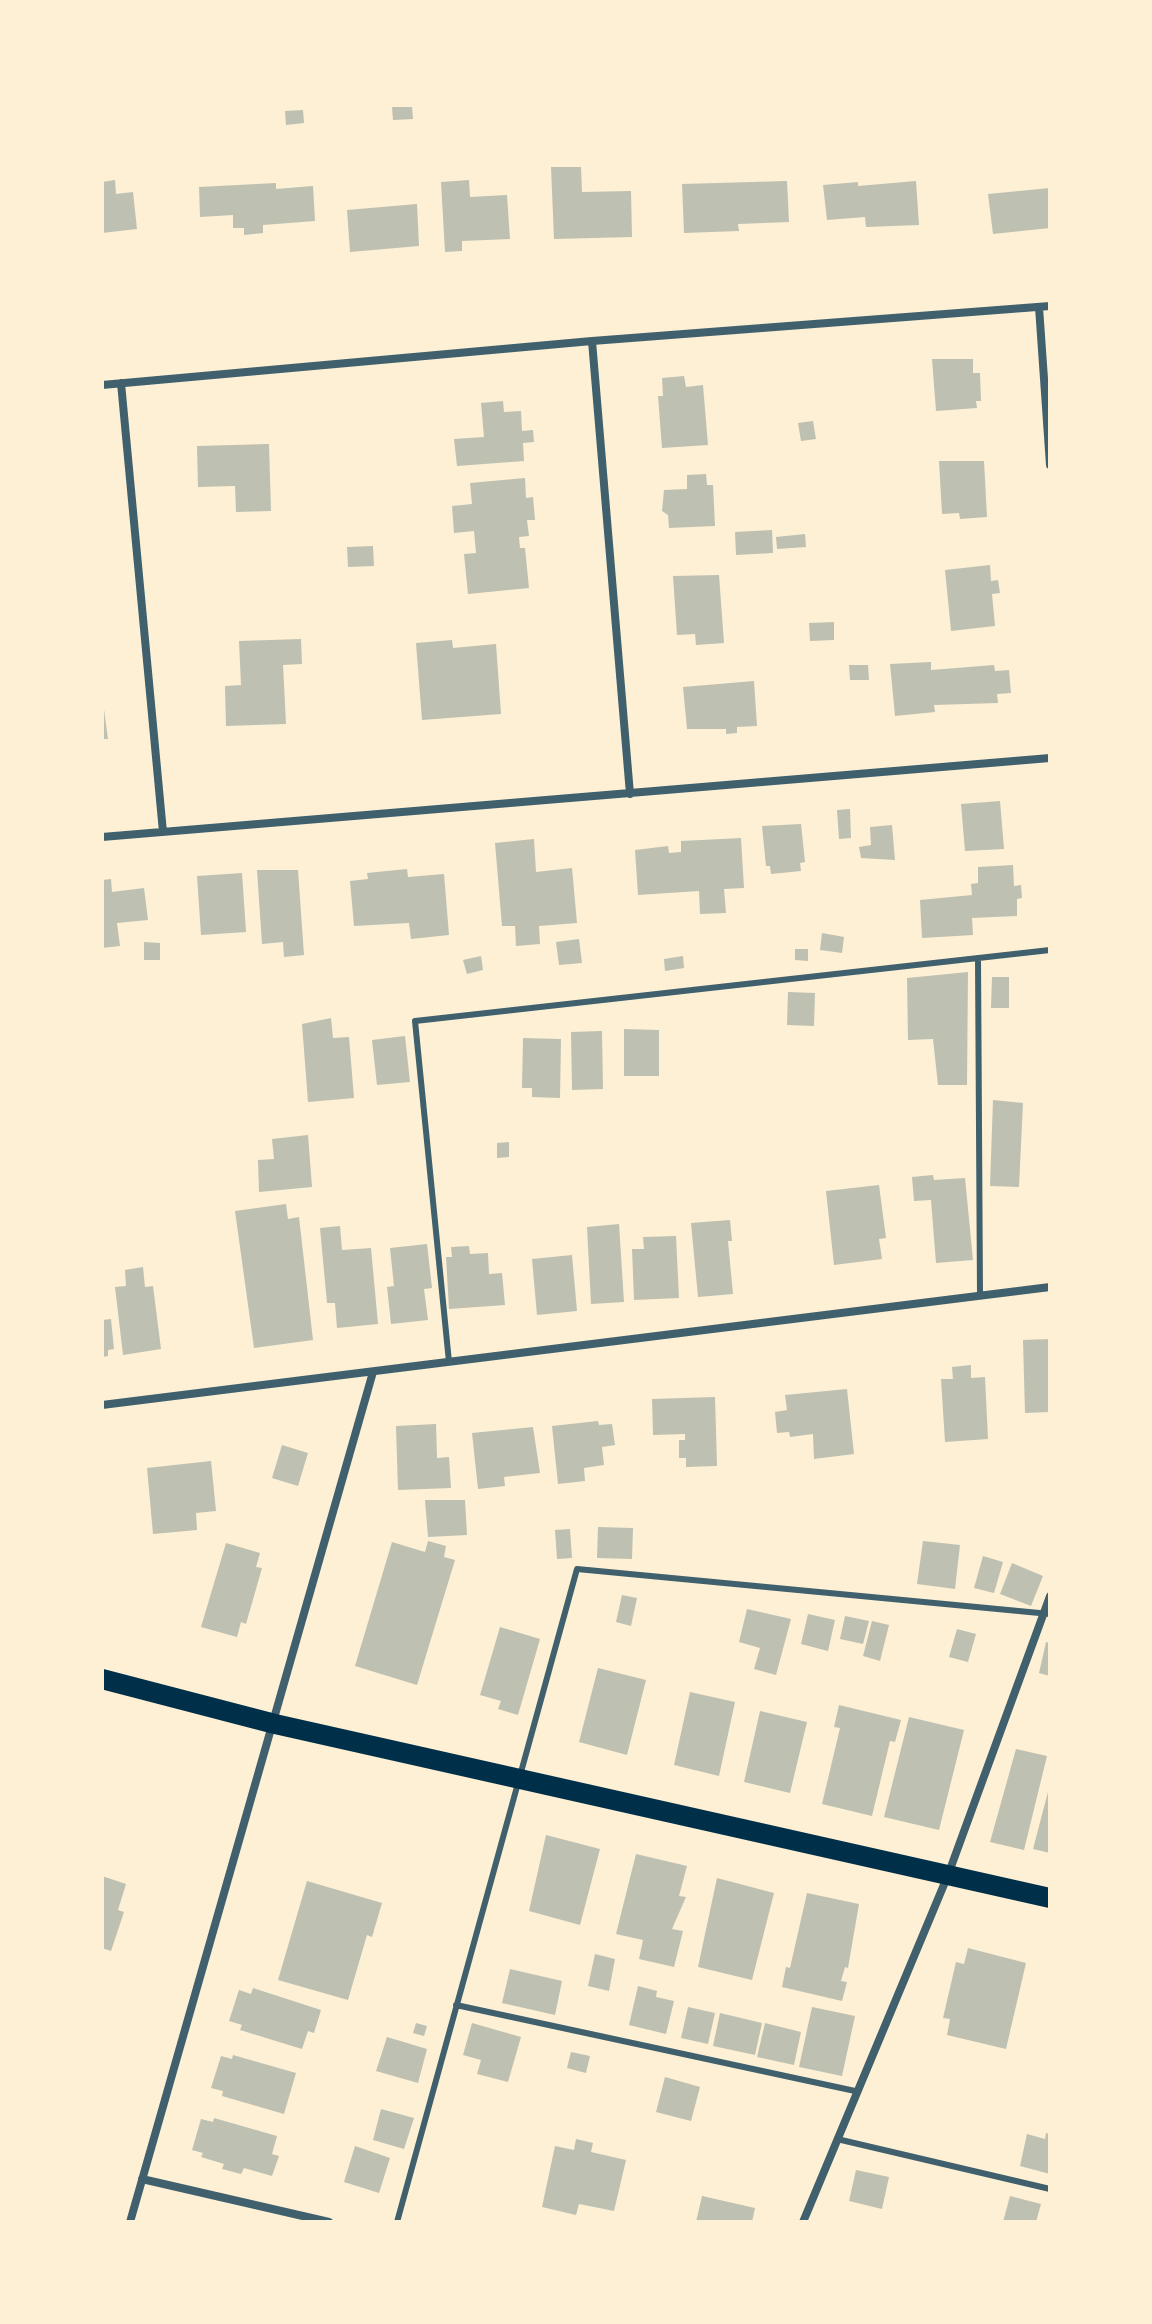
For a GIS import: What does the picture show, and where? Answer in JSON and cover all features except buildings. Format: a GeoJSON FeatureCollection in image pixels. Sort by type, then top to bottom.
{"type":"FeatureCollection","features":[{"type":"Feature","properties":{"kind":"main road"},"geometry":{"type":"LineString","coordinates":[[102,1679],[275,1724],[1050,1898]]}},
{"type":"Feature","properties":{"kind":"street"},"geometry":{"type":"LineString","coordinates":[[102,385],[592,341],[1050,306]]}},
{"type":"Feature","properties":{"kind":"street"},"geometry":{"type":"LineString","coordinates":[[1039,307],[1050,465]]}},
{"type":"Feature","properties":{"kind":"street"},"geometry":{"type":"LineString","coordinates":[[592,341],[630,794]]}},
{"type":"Feature","properties":{"kind":"street"},"geometry":{"type":"LineString","coordinates":[[121,383],[163,832]]}},
{"type":"Feature","properties":{"kind":"street"},"geometry":{"type":"LineString","coordinates":[[102,837],[1050,758]]}},
{"type":"Feature","properties":{"kind":"street"},"geometry":{"type":"LineString","coordinates":[[102,1405],[1050,1287]]}},
{"type":"Feature","properties":{"kind":"street"},"geometry":{"type":"LineString","coordinates":[[130,2222],[275,1724],[373,1372]]}},
{"type":"Feature","properties":{"kind":"street"},"geometry":{"type":"LineString","coordinates":[[803,2222],[855,2091],[948,1875],[1047,1613],[1050,1596]]}},
{"type":"Feature","properties":{"kind":"street"},"geometry":{"type":"LineString","coordinates":[[142,2179],[329,2222]]}},
{"type":"Feature","properties":{"kind":"lane"},"geometry":{"type":"LineString","coordinates":[[449,1362],[415,1021],[1050,950]]}},
{"type":"Feature","properties":{"kind":"lane"},"geometry":{"type":"LineString","coordinates":[[978,958],[980,1296]]}},
{"type":"Feature","properties":{"kind":"lane"},"geometry":{"type":"LineString","coordinates":[[397,2222],[577,1569],[1047,1613]]}},
{"type":"Feature","properties":{"kind":"lane"},"geometry":{"type":"LineString","coordinates":[[456,2005],[855,2091]]}},
{"type":"Feature","properties":{"kind":"lane"},"geometry":{"type":"LineString","coordinates":[[837,2139],[1050,2189]]}}]}
